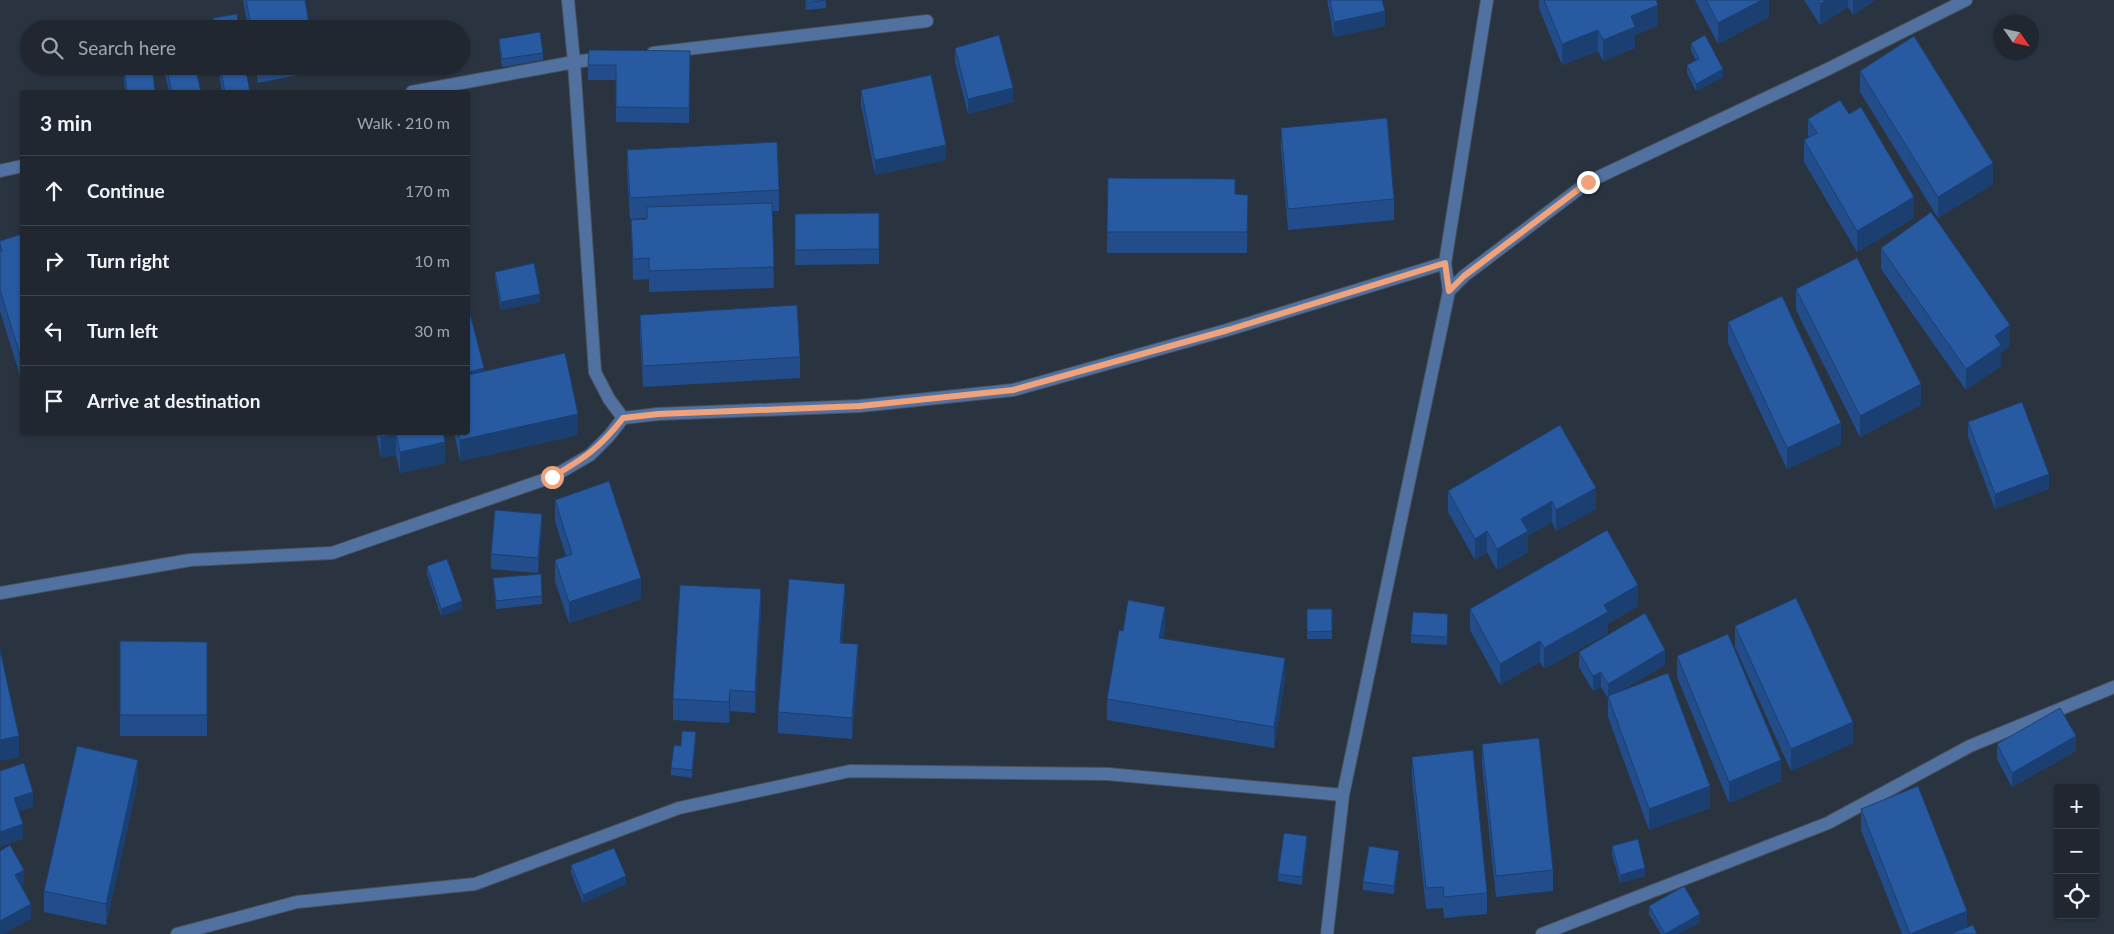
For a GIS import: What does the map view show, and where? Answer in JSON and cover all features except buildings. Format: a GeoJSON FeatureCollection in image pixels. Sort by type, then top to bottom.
{"type":"FeatureCollection","features":[{"type":"Feature","properties":{"kind":"street"},"geometry":{"type":"LineString","coordinates":[[568,0],[595,372],[610,400],[623,418]]}},
{"type":"Feature","properties":{"kind":"street"},"geometry":{"type":"LineString","coordinates":[[1326,934],[1343,795],[1449,291],[1445,263],[1487,0]]}},
{"type":"Feature","properties":{"kind":"street"},"geometry":{"type":"LineString","coordinates":[[1449,291],[1464,276],[1588,182],[1828,69],[1966,0]]}},
{"type":"Feature","properties":{"kind":"street"},"geometry":{"type":"LineString","coordinates":[[643,54],[927,21]]}},
{"type":"Feature","properties":{"kind":"street"},"geometry":{"type":"LineString","coordinates":[[423,90],[574,62],[614,57]]}},
{"type":"Feature","properties":{"kind":"street"},"geometry":{"type":"LineString","coordinates":[[0,171],[20,166]]}},
{"type":"Feature","properties":{"kind":"street"},"geometry":{"type":"LineString","coordinates":[[0,593],[190,560],[332,553],[552,477],[590,455],[609,436],[623,418],[667,414],[860,406],[1013,390],[1228,330],[1445,263]]}},
{"type":"Feature","properties":{"kind":"street"},"geometry":{"type":"LineString","coordinates":[[1542,934],[1828,823],[1970,746],[2114,687]]}},
{"type":"Feature","properties":{"kind":"street"},"geometry":{"type":"LineString","coordinates":[[178,934],[297,902],[474,884],[679,808],[850,771],[1108,774],[1343,795]]}},
{"type":"Feature","properties":{"kind":"route"},"geometry":{"type":"LineString","coordinates":[[552,477],[590,455],[609,436],[623,418],[658,414],[860,406],[1013,390],[1228,330],[1445,263],[1449,291],[1464,276],[1588,182]]}}]}
